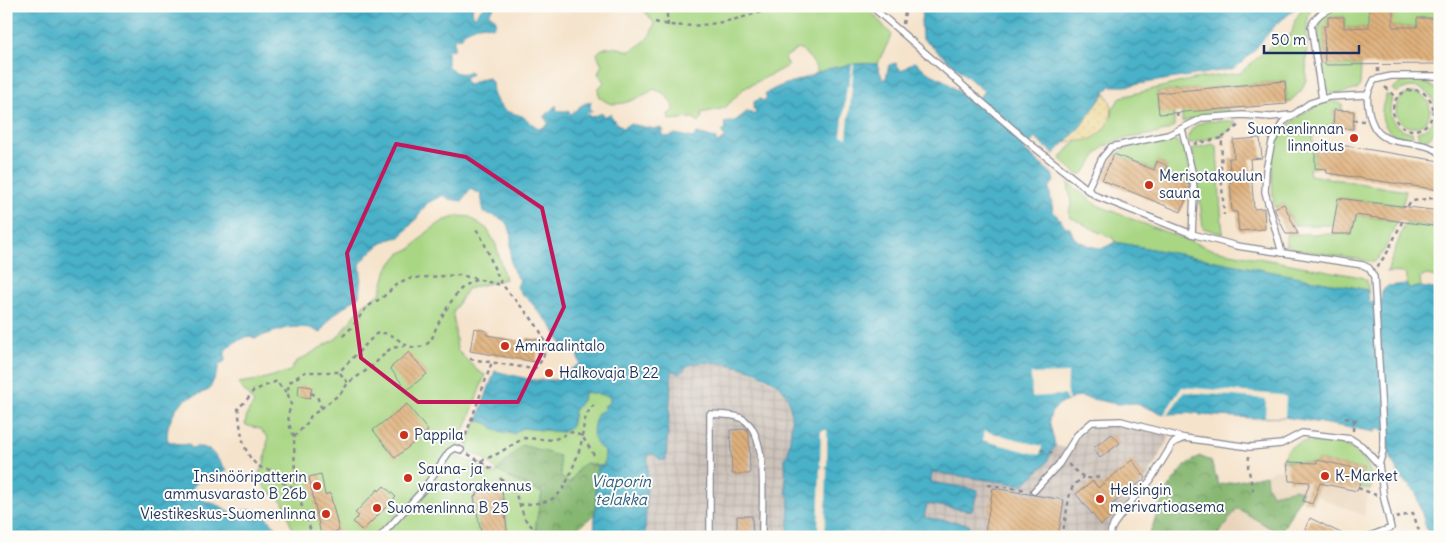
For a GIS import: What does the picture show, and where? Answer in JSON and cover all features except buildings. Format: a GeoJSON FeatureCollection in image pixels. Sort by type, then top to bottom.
{"type":"FeatureCollection","features":[{"type":"Feature","properties":{"kind":"lane"},"geometry":{"type":"LineString","coordinates":[[871,6],[1034,147],[1096,196],[1192,234],[1237,246],[1363,264],[1369,268],[1372,272],[1375,297],[1383,432],[1383,451],[1379,465],[1384,499],[1394,537]]}},
{"type":"Feature","properties":{"kind":"lane"},"geometry":{"type":"LineString","coordinates":[[1322,99],[1311,26],[1316,17],[1325,10],[1339,6]]}},
{"type":"Feature","properties":{"kind":"lane"},"geometry":{"type":"LineString","coordinates":[[1440,76],[1391,76],[1374,80],[1366,95],[1371,121],[1383,138],[1404,144],[1434,148],[1440,153]]}},
{"type":"Feature","properties":{"kind":"lane"},"geometry":{"type":"LineString","coordinates":[[1282,253],[1265,192],[1266,170],[1272,142],[1283,122],[1310,103],[1322,99],[1366,95]]}},
{"type":"Feature","properties":{"kind":"lane"},"geometry":{"type":"LineString","coordinates":[[1087,190],[1102,158],[1111,148],[1168,135],[1182,130],[1203,118],[1242,115],[1290,116]]}},
{"type":"Feature","properties":{"kind":"lane"},"geometry":{"type":"LineString","coordinates":[[1182,130],[1193,176],[1192,234]]}},
{"type":"Feature","properties":{"kind":"lane"},"geometry":{"type":"LineString","coordinates":[[710,537],[710,414],[741,418],[752,427],[762,465],[764,487],[762,537]]}},
{"type":"Feature","properties":{"kind":"lane"},"geometry":{"type":"LineString","coordinates":[[1034,491],[1059,464],[1077,435],[1092,422],[1122,421],[1184,438],[1250,447],[1281,444],[1302,434],[1351,439],[1362,446],[1379,465]]}},
{"type":"Feature","properties":{"kind":"lane"},"geometry":{"type":"LineString","coordinates":[[1110,537],[1114,524],[1132,500],[1150,481],[1173,443],[1184,438]]}},
{"type":"Feature","properties":{"kind":"lane"},"geometry":{"type":"LineString","coordinates":[[380,537],[422,490],[449,452],[455,448],[461,450]]}},
{"type":"Feature","properties":{"kind":"lane"},"geometry":{"type":"LineString","coordinates":[[1368,537],[1391,528]]}},
{"type":"Feature","properties":{"kind":"path"},"geometry":{"type":"LineString","coordinates":[[666,6],[668,26]]}},
{"type":"Feature","properties":{"kind":"path"},"geometry":{"type":"LineString","coordinates":[[655,22],[668,26],[694,25],[749,16],[777,6]]}},
{"type":"Feature","properties":{"kind":"path"},"geometry":{"type":"LineString","coordinates":[[900,32],[906,6]]}},
{"type":"Feature","properties":{"kind":"path"},"geometry":{"type":"LineString","coordinates":[[1378,79],[1396,98]]}},
{"type":"Feature","properties":{"kind":"path"},"geometry":{"type":"LineString","coordinates":[[1417,90],[1429,97],[1433,112],[1429,122],[1418,130],[1406,129],[1400,126],[1393,115],[1392,108],[1396,98],[1404,92],[1417,90]]}},
{"type":"Feature","properties":{"kind":"path"},"geometry":{"type":"LineString","coordinates":[[1433,112],[1440,111]]}},
{"type":"Feature","properties":{"kind":"path"},"geometry":{"type":"LineString","coordinates":[[1186,146],[1222,138],[1253,116]]}},
{"type":"Feature","properties":{"kind":"path"},"geometry":{"type":"LineString","coordinates":[[1222,138],[1221,171],[1224,216]]}},
{"type":"Feature","properties":{"kind":"path"},"geometry":{"type":"LineString","coordinates":[[1408,206],[1413,201],[1440,197]]}},
{"type":"Feature","properties":{"kind":"path"},"geometry":{"type":"LineString","coordinates":[[1372,272],[1387,254],[1402,222]]}},
{"type":"Feature","properties":{"kind":"path"},"geometry":{"type":"LineString","coordinates":[[470,360],[534,369],[545,355],[542,333],[503,285],[486,246],[476,229]]}},
{"type":"Feature","properties":{"kind":"path"},"geometry":{"type":"LineString","coordinates":[[343,336],[367,307],[383,297],[398,284],[412,278],[460,276],[503,285]]}},
{"type":"Feature","properties":{"kind":"path"},"geometry":{"type":"LineString","coordinates":[[294,437],[309,421],[310,417],[341,393],[348,383],[370,368],[391,348],[419,347],[431,341],[436,328],[461,288],[479,279]]}},
{"type":"Feature","properties":{"kind":"path"},"geometry":{"type":"LineString","coordinates":[[313,537],[295,487],[294,437],[288,416],[291,404],[287,392],[290,382],[305,372],[340,372],[376,334],[389,333],[405,346]]}},
{"type":"Feature","properties":{"kind":"path"},"geometry":{"type":"LineString","coordinates":[[492,362],[461,450],[492,469]]}},
{"type":"Feature","properties":{"kind":"path"},"geometry":{"type":"LineString","coordinates":[[340,372],[348,383]]}},
{"type":"Feature","properties":{"kind":"path"},"geometry":{"type":"LineString","coordinates":[[287,392],[282,389],[277,381],[253,391],[238,408],[244,448],[248,457],[262,468],[275,472],[277,480],[295,487]]}},
{"type":"Feature","properties":{"kind":"path"},"geometry":{"type":"LineString","coordinates":[[311,393],[317,396],[321,408]]}},
{"type":"Feature","properties":{"kind":"path"},"geometry":{"type":"LineString","coordinates":[[519,505],[545,501],[556,497],[564,489],[578,453],[587,412],[594,405]]}},
{"type":"Feature","properties":{"kind":"path"},"geometry":{"type":"LineString","coordinates":[[1345,418],[1359,421]]}},
{"type":"Feature","properties":{"kind":"path"},"geometry":{"type":"LineString","coordinates":[[1353,429],[1354,420]]}},
{"type":"Feature","properties":{"kind":"path"},"geometry":{"type":"LineString","coordinates":[[481,461],[498,454],[524,438],[553,440],[571,432],[582,436],[594,455]]}},
{"type":"Feature","properties":{"kind":"path"},"geometry":{"type":"LineString","coordinates":[[1250,447],[1248,467],[1254,494]]}},
{"type":"Feature","properties":{"kind":"path"},"geometry":{"type":"LineString","coordinates":[[1041,450],[1059,455]]}},
{"type":"Feature","properties":{"kind":"path"},"geometry":{"type":"LineString","coordinates":[[1076,472],[1083,477],[1096,478],[1101,475]]}},
{"type":"Feature","properties":{"kind":"path"},"geometry":{"type":"LineString","coordinates":[[1062,537],[1070,493],[1073,486],[1083,477]]}},
{"type":"Feature","properties":{"kind":"path"},"geometry":{"type":"LineString","coordinates":[[500,478],[516,496],[525,520],[535,530]]}},
{"type":"Feature","properties":{"kind":"path"},"geometry":{"type":"LineString","coordinates":[[988,485],[1034,491]]}},
{"type":"Feature","properties":{"kind":"path"},"geometry":{"type":"LineString","coordinates":[[1358,488],[1384,499]]}},
{"type":"Feature","properties":{"kind":"path"},"geometry":{"type":"LineString","coordinates":[[1389,520],[1413,512],[1421,537]]}},
{"type":"Feature","properties":{"kind":"highlighted area"},"geometry":{"type":"Polygon","coordinates":[[[396,144],[466,157],[542,208],[564,307],[518,402],[418,402],[361,358],[347,253],[396,144]]]}},
{"type":"Feature","properties":{"kind":"shaded area"},"geometry":{"type":"Polygon","coordinates":[[[714,361],[747,369],[778,385],[787,394],[792,428],[787,457],[788,537],[594,537],[597,466],[604,466],[605,451],[654,454],[660,460],[666,460],[672,372],[679,374],[686,367],[701,362],[714,361]]]}},
{"type":"Feature","properties":{"kind":"shaded area"},"geometry":{"type":"Polygon","coordinates":[[[1121,421],[1170,436],[1147,478],[1115,516],[1107,530],[1106,537],[967,537],[969,525],[924,517],[927,504],[977,490],[930,482],[932,471],[1023,485],[1046,464],[1055,445],[1068,449],[1092,422],[1121,421]]]}},
{"type":"Feature","properties":{"kind":"shaded area"},"geometry":{"type":"Polygon","coordinates":[[[1302,442],[1330,443],[1348,446],[1355,450],[1370,470],[1374,481],[1365,503],[1365,516],[1296,489],[1272,494],[1267,484],[1266,475],[1274,469],[1282,470],[1284,453],[1294,445],[1302,442]]]}},
{"type":"Feature","properties":{"kind":"shaded area"},"geometry":{"type":"Polygon","coordinates":[[[1237,508],[1285,537],[1217,537],[1237,508]]]}},
{"type":"Feature","properties":{"kind":"green space"},"geometry":{"type":"Polygon","coordinates":[[[639,6],[866,6],[892,35],[877,64],[855,64],[818,72],[808,56],[798,49],[784,58],[788,66],[743,89],[725,108],[701,113],[702,117],[699,122],[693,118],[669,120],[668,114],[674,110],[671,103],[665,95],[654,89],[639,98],[615,104],[599,97],[598,89],[604,82],[598,73],[602,65],[597,54],[608,47],[630,51],[643,43],[651,33],[654,23],[639,6]]]}},
{"type":"Feature","properties":{"kind":"green space"},"geometry":{"type":"Polygon","coordinates":[[[1307,6],[1311,6],[1311,8],[1307,23],[1306,80],[1301,91],[1287,104],[1285,81],[1208,88],[1209,110],[1228,109],[1229,112],[1182,122],[1182,111],[1199,110],[1197,89],[1157,92],[1159,113],[1174,112],[1174,127],[1166,131],[1121,140],[1104,147],[1082,174],[1077,174],[1060,159],[1070,147],[1078,141],[1086,140],[1112,116],[1113,108],[1121,97],[1194,79],[1240,73],[1272,45],[1292,33],[1295,20],[1307,6]]]}},
{"type":"Feature","properties":{"kind":"green space"},"geometry":{"type":"Polygon","coordinates":[[[1358,6],[1391,6],[1369,7],[1369,17],[1376,27],[1344,28],[1344,17],[1328,17],[1328,26],[1324,27],[1325,65],[1361,65],[1358,89],[1338,93],[1326,92],[1318,64],[1318,42],[1321,21],[1324,13],[1358,6]]]}},
{"type":"Feature","properties":{"kind":"green space"},"geometry":{"type":"Polygon","coordinates":[[[1393,6],[1440,6],[1440,18],[1418,18],[1417,27],[1387,27],[1387,18],[1393,18],[1393,6]]]}},
{"type":"Feature","properties":{"kind":"green space"},"geometry":{"type":"Polygon","coordinates":[[[1411,80],[1424,83],[1436,89],[1440,97],[1440,109],[1436,109],[1430,96],[1421,89],[1409,87],[1396,93],[1392,89],[1402,82],[1411,80]]]}},
{"type":"Feature","properties":{"kind":"green space"},"geometry":{"type":"Polygon","coordinates":[[[1413,93],[1420,94],[1425,98],[1429,103],[1429,117],[1425,122],[1420,126],[1413,127],[1406,126],[1401,122],[1397,117],[1396,110],[1397,103],[1401,98],[1406,94],[1413,93]]]}},
{"type":"Feature","properties":{"kind":"green space"},"geometry":{"type":"Polygon","coordinates":[[[1387,94],[1392,99],[1390,111],[1393,121],[1400,128],[1412,132],[1413,142],[1396,136],[1385,126],[1382,112],[1387,94]]]}},
{"type":"Feature","properties":{"kind":"green space"},"geometry":{"type":"Polygon","coordinates":[[[1329,101],[1342,105],[1342,111],[1334,110],[1333,128],[1327,127],[1312,137],[1315,147],[1315,168],[1309,168],[1310,175],[1406,191],[1402,206],[1338,198],[1334,225],[1294,225],[1284,204],[1274,207],[1272,164],[1274,152],[1283,132],[1290,124],[1318,105],[1329,101]]]}},
{"type":"Feature","properties":{"kind":"green space"},"geometry":{"type":"Polygon","coordinates":[[[1435,114],[1440,114],[1440,126],[1429,138],[1421,141],[1417,132],[1429,125],[1435,114]]]}},
{"type":"Feature","properties":{"kind":"green space"},"geometry":{"type":"Polygon","coordinates":[[[1209,121],[1236,121],[1222,135],[1189,144],[1188,137],[1194,128],[1199,124],[1209,121]]]}},
{"type":"Feature","properties":{"kind":"green space"},"geometry":{"type":"Polygon","coordinates":[[[1173,139],[1178,142],[1185,153],[1192,185],[1164,174],[1167,166],[1157,161],[1154,170],[1115,154],[1131,146],[1173,139]]]}},
{"type":"Feature","properties":{"kind":"green space"},"geometry":{"type":"Polygon","coordinates":[[[1213,144],[1217,147],[1223,234],[1203,228],[1192,149],[1213,144]]]}},
{"type":"Feature","properties":{"kind":"green space"},"geometry":{"type":"Polygon","coordinates":[[[1068,183],[1097,205],[1214,250],[1361,277],[1367,280],[1368,290],[1115,242],[1113,238],[1070,217],[1071,204],[1068,183]]]}},
{"type":"Feature","properties":{"kind":"green space"},"geometry":{"type":"Polygon","coordinates":[[[1356,215],[1397,221],[1385,248],[1374,262],[1293,249],[1287,245],[1286,234],[1351,234],[1356,215]]]}},
{"type":"Feature","properties":{"kind":"green space"},"geometry":{"type":"Polygon","coordinates":[[[458,216],[470,217],[487,229],[496,245],[505,279],[467,289],[453,312],[457,350],[478,371],[485,375],[455,456],[477,464],[494,475],[497,471],[482,457],[466,450],[477,420],[489,424],[497,431],[522,428],[563,432],[571,427],[574,411],[582,400],[585,391],[609,396],[610,400],[603,411],[604,466],[586,463],[580,467],[570,483],[561,477],[508,478],[542,493],[536,523],[536,537],[508,537],[502,491],[486,484],[474,497],[482,537],[295,537],[283,502],[266,489],[259,478],[264,465],[268,438],[260,429],[245,425],[247,414],[254,403],[238,383],[259,380],[290,371],[296,362],[337,338],[363,305],[380,294],[387,269],[399,254],[412,248],[426,233],[443,221],[458,216]]]}},
{"type":"Feature","properties":{"kind":"green space"},"geometry":{"type":"Polygon","coordinates":[[[1405,223],[1440,227],[1440,278],[1427,275],[1420,277],[1421,287],[1408,288],[1405,273],[1387,272],[1405,223]]]}},
{"type":"Feature","properties":{"kind":"green space"},"geometry":{"type":"Polygon","coordinates":[[[1302,442],[1338,444],[1347,446],[1355,451],[1362,458],[1374,481],[1370,490],[1358,486],[1364,470],[1317,460],[1317,463],[1282,461],[1289,449],[1302,442]]]}},
{"type":"Feature","properties":{"kind":"green space"},"geometry":{"type":"Polygon","coordinates":[[[522,445],[559,456],[561,477],[570,483],[580,467],[586,463],[597,466],[595,514],[579,527],[576,537],[536,537],[536,523],[542,493],[497,471],[522,445]]]}},
{"type":"Feature","properties":{"kind":"green space"},"geometry":{"type":"Polygon","coordinates":[[[1199,456],[1211,461],[1219,485],[1266,475],[1267,484],[1272,494],[1295,489],[1303,492],[1280,534],[1237,508],[1217,537],[1147,537],[1163,495],[1184,467],[1199,456]]]}},
{"type":"Feature","properties":{"kind":"sand"},"geometry":{"type":"Polygon","coordinates":[[[1105,93],[1109,99],[1112,111],[1108,124],[1093,138],[1083,141],[1066,142],[1079,128],[1105,93]]]}},
{"type":"Feature","properties":{"kind":"water","name":"Viaporin telakka"},"geometry":{"type":"Polygon","coordinates":[[[6,6],[473,6],[474,17],[484,6],[496,6],[489,13],[495,18],[497,23],[493,27],[486,25],[478,26],[464,32],[462,37],[454,38],[454,49],[447,50],[447,67],[458,73],[470,72],[471,74],[464,79],[469,85],[478,80],[488,78],[492,82],[493,93],[497,102],[505,111],[522,116],[539,129],[549,124],[544,117],[556,105],[557,111],[568,111],[571,114],[582,105],[591,101],[590,108],[593,111],[586,113],[591,117],[603,113],[604,117],[610,114],[615,122],[623,128],[629,124],[655,129],[662,128],[664,136],[667,137],[675,134],[693,138],[697,133],[715,138],[717,143],[726,138],[722,132],[726,129],[724,123],[735,121],[748,111],[754,115],[756,112],[753,108],[754,102],[759,99],[764,101],[767,98],[765,94],[770,91],[818,72],[848,65],[877,64],[883,80],[886,78],[889,65],[896,63],[901,71],[914,62],[927,72],[945,81],[974,104],[984,91],[922,38],[921,20],[924,6],[1298,6],[1271,30],[1245,60],[1232,69],[1126,86],[1110,86],[1079,128],[1054,154],[1035,138],[1024,150],[1052,174],[1054,181],[1049,188],[1053,211],[1065,226],[1070,228],[1074,238],[1089,246],[1106,247],[1115,242],[1368,290],[1369,302],[1381,301],[1382,291],[1388,286],[1407,284],[1408,288],[1421,287],[1440,290],[1440,537],[1429,537],[1415,491],[1400,478],[1389,453],[1387,431],[1376,428],[1376,432],[1285,417],[1253,418],[1200,415],[1199,413],[1164,414],[1134,403],[1117,404],[1078,396],[1059,404],[1051,413],[1049,420],[1055,445],[1046,464],[1023,485],[932,472],[931,482],[978,490],[972,511],[927,504],[924,517],[969,524],[967,537],[788,537],[789,501],[786,490],[785,457],[787,457],[790,434],[791,411],[787,396],[781,387],[757,373],[726,364],[711,362],[687,366],[679,374],[672,372],[666,460],[660,460],[654,454],[648,454],[645,537],[594,537],[597,466],[604,466],[605,451],[596,443],[593,429],[598,413],[603,411],[605,405],[608,405],[609,396],[585,392],[574,411],[571,427],[563,432],[522,428],[514,434],[497,431],[489,424],[477,420],[495,371],[532,380],[556,380],[580,364],[575,348],[563,347],[552,326],[528,298],[522,295],[517,287],[520,280],[513,270],[510,232],[507,224],[499,217],[484,213],[481,194],[470,189],[462,201],[449,199],[444,195],[427,203],[400,237],[388,240],[373,250],[360,264],[359,296],[332,317],[321,333],[310,328],[286,328],[255,338],[249,336],[235,342],[225,350],[225,361],[219,365],[209,390],[186,399],[177,407],[168,426],[168,441],[182,445],[189,444],[191,448],[198,447],[208,450],[227,471],[197,482],[192,490],[200,492],[201,499],[219,506],[228,512],[257,511],[270,521],[283,537],[6,537],[6,6]]]}},
{"type":"Feature","properties":{"kind":"pier"},"geometry":{"type":"Polygon","coordinates":[[[854,64],[847,137],[841,136],[847,86],[849,86],[852,65],[854,64]]]}},
{"type":"Feature","properties":{"kind":"pier"},"geometry":{"type":"Polygon","coordinates":[[[1068,373],[1067,396],[1069,400],[1067,401],[1064,395],[1032,397],[1031,374],[1068,373]]]}},
{"type":"Feature","properties":{"kind":"pier"},"geometry":{"type":"Polygon","coordinates":[[[1182,387],[1282,395],[1286,397],[1285,417],[1265,417],[1266,399],[1184,392],[1168,414],[1164,414],[1182,387]]]}},
{"type":"Feature","properties":{"kind":"pier"},"geometry":{"type":"Polygon","coordinates":[[[821,430],[827,430],[825,537],[818,537],[820,469],[822,466],[820,465],[821,430]]]}},
{"type":"Feature","properties":{"kind":"pier"},"geometry":{"type":"Polygon","coordinates":[[[985,431],[1042,446],[1040,455],[982,440],[985,431]]]}},
{"type":"Feature","properties":{"kind":"place","name":"Suomenlinnan linnoitus"},"geometry":{"type":"Point","coordinates":[1354,138]}},
{"type":"Feature","properties":{"kind":"place","name":"Merisotakoulun sauna"},"geometry":{"type":"Point","coordinates":[1149,185]}},
{"type":"Feature","properties":{"kind":"place","name":"Amiraalintalo"},"geometry":{"type":"Point","coordinates":[505,346]}},
{"type":"Feature","properties":{"kind":"place","name":"Halkovaja B 22"},"geometry":{"type":"Point","coordinates":[549,373]}},
{"type":"Feature","properties":{"kind":"place","name":"Pappila"},"geometry":{"type":"Point","coordinates":[404,435]}},
{"type":"Feature","properties":{"kind":"place","name":"K-Market"},"geometry":{"type":"Point","coordinates":[1325,476]}},
{"type":"Feature","properties":{"kind":"place","name":"Sauna- ja varastorakennus"},"geometry":{"type":"Point","coordinates":[408,478]}},
{"type":"Feature","properties":{"kind":"place","name":"Insinööripatterin ammusvarasto B 26b"},"geometry":{"type":"Point","coordinates":[317,486]}},
{"type":"Feature","properties":{"kind":"place","name":"Helsingin merivartioasema"},"geometry":{"type":"Point","coordinates":[1100,499]}},
{"type":"Feature","properties":{"kind":"place","name":"Suomenlinna B 25"},"geometry":{"type":"Point","coordinates":[377,508]}},
{"type":"Feature","properties":{"kind":"place","name":"Viestikeskus-Suomenlinna"},"geometry":{"type":"Point","coordinates":[326,514]}}]}
